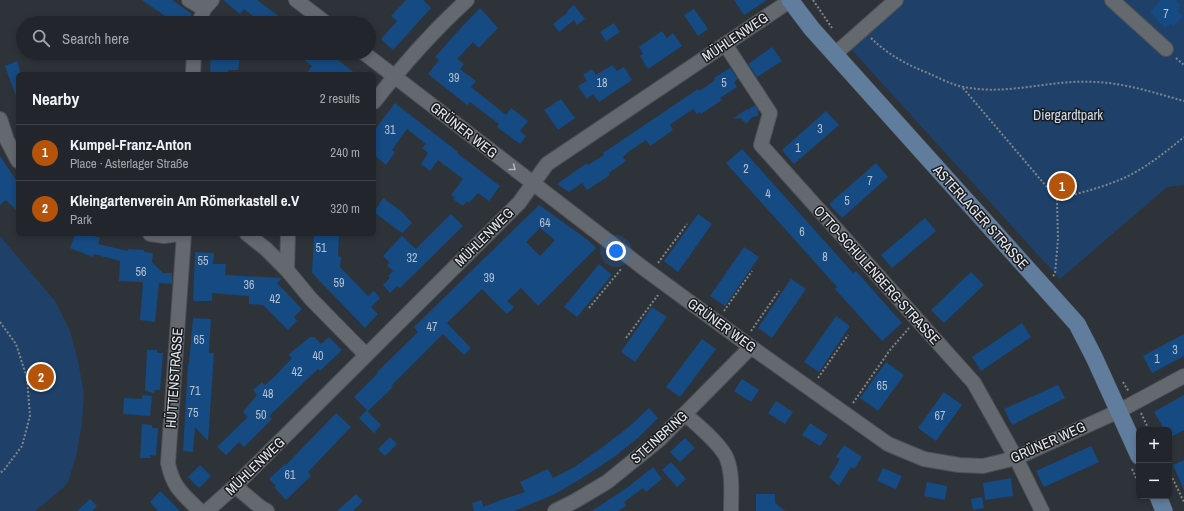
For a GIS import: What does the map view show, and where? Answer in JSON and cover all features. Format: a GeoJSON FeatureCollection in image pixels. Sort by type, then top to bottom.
{"type":"FeatureCollection","features":[{"type":"Feature","properties":{"kind":"main road","name":"ASTERLAGER STRASSE"},"geometry":{"type":"LineString","coordinates":[[790,0],[812,29],[1076,324],[1119,410],[1134,460]]}},
{"type":"Feature","properties":{"kind":"main road"},"geometry":{"type":"LineString","coordinates":[[1159,499],[1164,511]]}},
{"type":"Feature","properties":{"kind":"street"},"geometry":{"type":"LineString","coordinates":[[189,0],[208,5],[202,16]]}},
{"type":"Feature","properties":{"kind":"street"},"geometry":{"type":"LineString","coordinates":[[296,0],[317,16]]}},
{"type":"Feature","properties":{"kind":"street"},"geometry":{"type":"LineString","coordinates":[[376,99],[394,76],[442,23],[467,0]]}},
{"type":"Feature","properties":{"kind":"street","name":"MÜHLENWEG"},"geometry":{"type":"LineString","coordinates":[[207,511],[235,486],[519,202],[547,164],[790,0]]}},
{"type":"Feature","properties":{"kind":"street"},"geometry":{"type":"LineString","coordinates":[[835,54],[896,0]]}},
{"type":"Feature","properties":{"kind":"street"},"geometry":{"type":"LineString","coordinates":[[1112,0],[1166,49]]}},
{"type":"Feature","properties":{"kind":"street","name":"OTTO-SCHULENBERG-STRASSE"},"geometry":{"type":"LineString","coordinates":[[725,44],[770,113],[761,145],[916,320],[974,383],[1016,458],[1042,511]]}},
{"type":"Feature","properties":{"kind":"street"},"geometry":{"type":"LineString","coordinates":[[193,72],[194,60]]}},
{"type":"Feature","properties":{"kind":"street","name":"GRÜNER WEG"},"geometry":{"type":"LineString","coordinates":[[373,60],[651,274],[747,344],[888,444],[924,459],[959,465],[983,466],[1016,458],[1119,410],[1184,376]]}},
{"type":"Feature","properties":{"kind":"street"},"geometry":{"type":"LineString","coordinates":[[0,119],[4,141],[16,158]]}},
{"type":"Feature","properties":{"kind":"street","name":"HÜTTENSTRASSE"},"geometry":{"type":"LineString","coordinates":[[184,236],[168,464],[171,478],[179,491],[200,511]]}},
{"type":"Feature","properties":{"kind":"street"},"geometry":{"type":"LineString","coordinates":[[250,236],[266,249],[287,270],[311,299],[366,355]]}},
{"type":"Feature","properties":{"kind":"street"},"geometry":{"type":"LineString","coordinates":[[287,270],[288,236]]}},
{"type":"Feature","properties":{"kind":"street","name":"STEINBRING"},"geometry":{"type":"LineString","coordinates":[[555,511],[576,502],[607,482],[660,440],[747,344]]}},
{"type":"Feature","properties":{"kind":"street"},"geometry":{"type":"LineString","coordinates":[[685,414],[712,439],[727,458],[732,484],[731,511]]}},
{"type":"Feature","properties":{"kind":"street"},"geometry":{"type":"LineString","coordinates":[[235,486],[267,511]]}},
{"type":"Feature","properties":{"kind":"path"},"geometry":{"type":"LineString","coordinates":[[863,30],[875,42],[894,56],[919,70],[963,87],[981,90],[1095,82],[1124,86],[1184,100]]}},
{"type":"Feature","properties":{"kind":"path"},"geometry":{"type":"LineString","coordinates":[[963,87],[1057,199],[1058,239],[1055,274],[1052,276]]}},
{"type":"Feature","properties":{"kind":"path"},"geometry":{"type":"LineString","coordinates":[[1057,199],[1108,185],[1133,174],[1155,160],[1184,137]]}},
{"type":"Feature","properties":{"kind":"path"},"geometry":{"type":"LineString","coordinates":[[651,274],[687,224]]}},
{"type":"Feature","properties":{"kind":"path"},"geometry":{"type":"LineString","coordinates":[[589,308],[630,258]]}},
{"type":"Feature","properties":{"kind":"path"},"geometry":{"type":"LineString","coordinates":[[716,321],[752,271]]}},
{"type":"Feature","properties":{"kind":"path"},"geometry":{"type":"LineString","coordinates":[[626,338],[666,284]]}},
{"type":"Feature","properties":{"kind":"path"},"geometry":{"type":"LineString","coordinates":[[747,344],[779,291]]}},
{"type":"Feature","properties":{"kind":"path"},"geometry":{"type":"LineString","coordinates":[[844,414],[890,350],[916,320]]}},
{"type":"Feature","properties":{"kind":"path"},"geometry":{"type":"LineString","coordinates":[[0,322],[16,344],[27,378],[30,416],[22,446],[4,470],[0,473]]}},
{"type":"Feature","properties":{"kind":"path"},"geometry":{"type":"LineString","coordinates":[[810,389],[848,335]]}},
{"type":"Feature","properties":{"kind":"path"},"geometry":{"type":"LineString","coordinates":[[1172,477],[1184,502]]}},
{"type":"Feature","properties":{"kind":"green space","name":"Diergardtpark"},"geometry":{"type":"Polygon","coordinates":[[[905,0],[1184,0],[1184,185],[1167,187],[1060,279],[851,49],[905,0]]]}},
{"type":"Feature","properties":{"kind":"green space"},"geometry":{"type":"Polygon","coordinates":[[[0,236],[55,301],[70,331],[78,361],[84,394],[82,424],[76,456],[68,482],[35,511],[0,511],[0,236]]]}},
{"type":"Feature","properties":{"kind":"building"},"geometry":{"type":"Polygon","coordinates":[[[142,0],[172,0],[192,14],[191,16],[165,16],[142,0]]]}},
{"type":"Feature","properties":{"kind":"building"},"geometry":{"type":"Polygon","coordinates":[[[223,0],[257,0],[279,16],[253,16],[244,9],[240,14],[223,0]]]}},
{"type":"Feature","properties":{"kind":"building"},"geometry":{"type":"Polygon","coordinates":[[[406,0],[423,0],[431,8],[393,50],[381,39],[397,21],[391,16],[406,0]]]}},
{"type":"Feature","properties":{"kind":"building"},"geometry":{"type":"Polygon","coordinates":[[[734,0],[767,0],[744,15],[734,0]]]}},
{"type":"Feature","properties":{"kind":"building"},"geometry":{"type":"Polygon","coordinates":[[[1161,0],[1175,0],[1181,6],[1177,10],[1183,16],[1174,26],[1171,23],[1166,28],[1150,12],[1161,0]]]}},
{"type":"Feature","properties":{"kind":"building"},"geometry":{"type":"Polygon","coordinates":[[[574,5],[585,19],[577,25],[574,20],[559,32],[553,24],[574,5]]]}},
{"type":"Feature","properties":{"kind":"building"},"geometry":{"type":"Polygon","coordinates":[[[480,8],[498,28],[479,48],[473,42],[457,59],[464,64],[460,69],[476,81],[471,87],[506,115],[511,108],[528,121],[520,131],[526,136],[520,144],[497,127],[499,124],[470,102],[467,105],[428,74],[439,60],[435,57],[480,8]]]}},
{"type":"Feature","properties":{"kind":"building"},"geometry":{"type":"Polygon","coordinates":[[[694,9],[708,29],[698,36],[684,15],[694,9]]]}},
{"type":"Feature","properties":{"kind":"building"},"geometry":{"type":"Polygon","coordinates":[[[614,23],[620,32],[606,41],[600,32],[614,23]]]}},
{"type":"Feature","properties":{"kind":"building"},"geometry":{"type":"Polygon","coordinates":[[[662,31],[667,38],[673,33],[682,46],[648,69],[640,56],[643,54],[639,47],[662,31]]]}},
{"type":"Feature","properties":{"kind":"building"},"geometry":{"type":"Polygon","coordinates":[[[772,47],[782,61],[757,77],[748,64],[772,47]]]}},
{"type":"Feature","properties":{"kind":"building"},"geometry":{"type":"Polygon","coordinates":[[[211,60],[239,60],[238,70],[228,70],[228,72],[210,72],[211,60]]]}},
{"type":"Feature","properties":{"kind":"building"},"geometry":{"type":"Polygon","coordinates":[[[304,60],[338,60],[353,72],[308,72],[312,66],[304,60]]]}},
{"type":"Feature","properties":{"kind":"building"},"geometry":{"type":"Polygon","coordinates":[[[17,61],[20,72],[16,72],[16,96],[5,66],[17,61]]]}},
{"type":"Feature","properties":{"kind":"building"},"geometry":{"type":"Polygon","coordinates":[[[612,65],[617,71],[624,67],[632,80],[599,102],[593,94],[587,99],[578,86],[587,81],[583,75],[592,69],[596,75],[612,65]]]}},
{"type":"Feature","properties":{"kind":"building"},"geometry":{"type":"Polygon","coordinates":[[[730,68],[738,79],[734,82],[737,87],[720,98],[722,100],[701,114],[700,112],[697,114],[693,109],[670,125],[673,130],[650,146],[646,140],[628,152],[623,157],[626,161],[609,173],[610,175],[587,190],[582,183],[569,192],[557,184],[587,163],[588,165],[604,155],[603,153],[698,89],[699,91],[707,86],[715,80],[714,78],[730,68]]]}},
{"type":"Feature","properties":{"kind":"building"},"geometry":{"type":"Polygon","coordinates":[[[561,99],[575,118],[558,130],[544,110],[561,99]]]}},
{"type":"Feature","properties":{"kind":"building"},"geometry":{"type":"Polygon","coordinates":[[[395,103],[500,186],[489,201],[478,193],[469,203],[467,201],[463,206],[453,199],[455,198],[451,195],[463,179],[438,160],[430,171],[421,164],[428,153],[422,148],[426,144],[407,129],[392,150],[395,152],[386,165],[376,157],[376,128],[395,103]]]}},
{"type":"Feature","properties":{"kind":"building"},"geometry":{"type":"Polygon","coordinates":[[[755,105],[758,110],[758,116],[752,117],[746,124],[741,118],[733,119],[747,109],[748,110],[755,105]]]}},
{"type":"Feature","properties":{"kind":"building"},"geometry":{"type":"Polygon","coordinates":[[[826,111],[839,125],[794,164],[782,150],[826,111]]]}},
{"type":"Feature","properties":{"kind":"building"},"geometry":{"type":"Polygon","coordinates":[[[742,149],[853,273],[856,271],[902,323],[882,341],[835,289],[837,287],[726,163],[742,149]]]}},
{"type":"Feature","properties":{"kind":"building"},"geometry":{"type":"Polygon","coordinates":[[[0,156],[16,180],[16,210],[6,200],[0,205],[0,156]]]}},
{"type":"Feature","properties":{"kind":"building"},"geometry":{"type":"Polygon","coordinates":[[[876,163],[888,177],[842,218],[829,204],[876,163]]]}},
{"type":"Feature","properties":{"kind":"building"},"geometry":{"type":"Polygon","coordinates":[[[383,198],[402,212],[412,223],[402,233],[376,214],[376,209],[383,198]]]}},
{"type":"Feature","properties":{"kind":"building"},"geometry":{"type":"Polygon","coordinates":[[[539,205],[588,240],[596,248],[538,306],[521,288],[507,301],[514,307],[507,314],[482,289],[447,323],[471,348],[464,355],[443,334],[391,386],[393,387],[367,411],[381,425],[374,433],[359,418],[367,410],[354,397],[418,332],[414,327],[539,205]],[[540,228],[526,242],[540,256],[555,240],[540,228]]]}},
{"type":"Feature","properties":{"kind":"building"},"geometry":{"type":"Polygon","coordinates":[[[451,214],[463,226],[400,288],[397,286],[390,293],[383,285],[390,278],[388,276],[393,271],[387,265],[390,263],[383,256],[402,236],[416,249],[451,214]]]}},
{"type":"Feature","properties":{"kind":"building"},"geometry":{"type":"Polygon","coordinates":[[[698,214],[712,224],[678,272],[664,261],[698,214]]]}},
{"type":"Feature","properties":{"kind":"building"},"geometry":{"type":"Polygon","coordinates":[[[925,218],[936,231],[892,268],[881,255],[925,218]]]}},
{"type":"Feature","properties":{"kind":"building"},"geometry":{"type":"Polygon","coordinates":[[[74,236],[94,236],[100,238],[98,244],[128,251],[128,249],[144,250],[144,252],[153,253],[152,262],[163,273],[172,273],[172,284],[159,283],[155,322],[140,320],[143,282],[119,281],[120,261],[94,254],[93,257],[70,248],[74,236]]]}},
{"type":"Feature","properties":{"kind":"building"},"geometry":{"type":"Polygon","coordinates":[[[314,236],[339,236],[338,256],[341,257],[340,267],[368,296],[374,291],[380,298],[371,307],[378,314],[365,328],[312,273],[314,236]]]}},
{"type":"Feature","properties":{"kind":"building"},"geometry":{"type":"Polygon","coordinates":[[[744,247],[759,257],[725,306],[710,296],[744,247]]]}},
{"type":"Feature","properties":{"kind":"building"},"geometry":{"type":"Polygon","coordinates":[[[195,252],[214,253],[213,264],[226,264],[225,275],[282,278],[277,283],[302,309],[294,317],[297,321],[288,330],[263,305],[249,304],[249,296],[212,293],[212,301],[193,301],[195,252]]]}},
{"type":"Feature","properties":{"kind":"building"},"geometry":{"type":"Polygon","coordinates":[[[599,264],[612,275],[577,317],[564,307],[599,264]]]}},
{"type":"Feature","properties":{"kind":"building"},"geometry":{"type":"Polygon","coordinates":[[[971,272],[984,285],[944,323],[931,310],[971,272]]]}},
{"type":"Feature","properties":{"kind":"building"},"geometry":{"type":"Polygon","coordinates":[[[791,279],[806,289],[772,338],[758,328],[791,279]]]}},
{"type":"Feature","properties":{"kind":"building"},"geometry":{"type":"Polygon","coordinates":[[[652,307],[667,317],[635,362],[621,352],[652,307]]]}},
{"type":"Feature","properties":{"kind":"building"},"geometry":{"type":"Polygon","coordinates":[[[836,316],[850,326],[819,372],[804,362],[836,316]]]}},
{"type":"Feature","properties":{"kind":"building"},"geometry":{"type":"Polygon","coordinates":[[[193,318],[211,319],[209,353],[214,353],[208,441],[195,427],[193,452],[183,451],[188,364],[193,318]]]}},
{"type":"Feature","properties":{"kind":"building"},"geometry":{"type":"Polygon","coordinates":[[[1022,323],[1031,337],[981,371],[972,357],[1022,323]]]}},
{"type":"Feature","properties":{"kind":"building"},"geometry":{"type":"Polygon","coordinates":[[[1184,334],[1184,356],[1152,373],[1143,356],[1184,334]]]}},
{"type":"Feature","properties":{"kind":"building"},"geometry":{"type":"Polygon","coordinates":[[[310,337],[314,337],[321,344],[329,337],[342,350],[320,371],[318,369],[269,416],[272,419],[244,447],[239,442],[226,455],[217,447],[248,417],[243,412],[257,395],[253,390],[262,382],[265,385],[275,376],[292,358],[288,355],[310,337]]]}},
{"type":"Feature","properties":{"kind":"building"},"geometry":{"type":"Polygon","coordinates":[[[702,339],[716,349],[680,397],[666,387],[702,339]]]}},
{"type":"Feature","properties":{"kind":"building"},"geometry":{"type":"Polygon","coordinates":[[[147,350],[157,350],[157,353],[163,353],[160,390],[155,390],[154,393],[145,391],[147,350]]]}},
{"type":"Feature","properties":{"kind":"building"},"geometry":{"type":"Polygon","coordinates":[[[886,362],[904,375],[878,411],[860,398],[886,362]]]}},
{"type":"Feature","properties":{"kind":"building"},"geometry":{"type":"Polygon","coordinates":[[[742,379],[759,390],[751,402],[734,391],[742,379]]]}},
{"type":"Feature","properties":{"kind":"building"},"geometry":{"type":"Polygon","coordinates":[[[1058,385],[1065,398],[1012,425],[1004,409],[1058,385]]]}},
{"type":"Feature","properties":{"kind":"building"},"geometry":{"type":"Polygon","coordinates":[[[944,392],[962,405],[936,441],[918,428],[944,392]]]}},
{"type":"Feature","properties":{"kind":"building"},"geometry":{"type":"Polygon","coordinates":[[[142,395],[152,396],[150,416],[123,414],[124,398],[142,399],[142,395]]]}},
{"type":"Feature","properties":{"kind":"building"},"geometry":{"type":"Polygon","coordinates":[[[1184,395],[1184,430],[1172,436],[1172,427],[1163,427],[1154,412],[1184,395]]]}},
{"type":"Feature","properties":{"kind":"building"},"geometry":{"type":"Polygon","coordinates":[[[776,401],[793,412],[785,424],[768,413],[776,401]]]}},
{"type":"Feature","properties":{"kind":"building"},"geometry":{"type":"Polygon","coordinates":[[[649,408],[658,418],[639,437],[614,457],[555,494],[514,511],[474,511],[472,503],[482,500],[483,507],[525,492],[520,482],[548,469],[553,478],[576,466],[630,426],[649,408]]]}},
{"type":"Feature","properties":{"kind":"building"},"geometry":{"type":"Polygon","coordinates":[[[336,413],[351,427],[308,472],[311,476],[286,500],[269,479],[285,464],[286,465],[336,413]]]}},
{"type":"Feature","properties":{"kind":"building"},"geometry":{"type":"Polygon","coordinates":[[[810,423],[828,435],[820,446],[802,435],[810,423]]]}},
{"type":"Feature","properties":{"kind":"building"},"geometry":{"type":"Polygon","coordinates":[[[142,424],[152,425],[152,428],[158,428],[156,456],[150,455],[150,458],[140,458],[142,424]]]}},
{"type":"Feature","properties":{"kind":"building"},"geometry":{"type":"Polygon","coordinates":[[[390,437],[397,444],[385,456],[378,449],[390,437]]]}},
{"type":"Feature","properties":{"kind":"building"},"geometry":{"type":"Polygon","coordinates":[[[685,438],[695,448],[680,462],[670,452],[685,438]]]}},
{"type":"Feature","properties":{"kind":"building"},"geometry":{"type":"Polygon","coordinates":[[[844,445],[862,457],[854,469],[851,467],[839,486],[829,477],[840,459],[836,457],[844,445]]]}},
{"type":"Feature","properties":{"kind":"building"},"geometry":{"type":"Polygon","coordinates":[[[1091,446],[1099,462],[1044,487],[1036,471],[1091,446]]]}},
{"type":"Feature","properties":{"kind":"building"},"geometry":{"type":"Polygon","coordinates":[[[1184,460],[1184,490],[1173,465],[1184,460]]]}},
{"type":"Feature","properties":{"kind":"building"},"geometry":{"type":"Polygon","coordinates":[[[671,462],[686,479],[677,487],[662,470],[671,462]]]}},
{"type":"Feature","properties":{"kind":"building"},"geometry":{"type":"Polygon","coordinates":[[[200,465],[211,476],[199,488],[188,477],[200,465]]]}},
{"type":"Feature","properties":{"kind":"building"},"geometry":{"type":"Polygon","coordinates":[[[653,467],[662,479],[646,492],[643,488],[624,502],[626,506],[618,511],[592,511],[628,487],[653,467]]]}},
{"type":"Feature","properties":{"kind":"building"},"geometry":{"type":"Polygon","coordinates":[[[883,468],[902,476],[896,489],[877,481],[883,468]]]}},
{"type":"Feature","properties":{"kind":"building"},"geometry":{"type":"Polygon","coordinates":[[[1011,478],[1013,496],[985,500],[983,483],[1011,478]]]}},
{"type":"Feature","properties":{"kind":"building"},"geometry":{"type":"Polygon","coordinates":[[[927,482],[947,486],[945,500],[924,496],[927,482]]]}},
{"type":"Feature","properties":{"kind":"building"},"geometry":{"type":"Polygon","coordinates":[[[160,491],[180,511],[158,511],[150,502],[160,491]]]}},
{"type":"Feature","properties":{"kind":"building"},"geometry":{"type":"Polygon","coordinates":[[[356,494],[363,501],[353,511],[337,511],[356,494]]]}},
{"type":"Feature","properties":{"kind":"building"},"geometry":{"type":"Polygon","coordinates":[[[756,494],[775,494],[775,503],[785,511],[756,511],[756,494]]]}},
{"type":"Feature","properties":{"kind":"building"},"geometry":{"type":"Polygon","coordinates":[[[982,497],[984,508],[973,510],[971,499],[982,497]]]}},
{"type":"Feature","properties":{"kind":"building"},"geometry":{"type":"Polygon","coordinates":[[[90,499],[97,506],[92,511],[77,511],[90,499]]]}},
{"type":"Feature","properties":{"kind":"place","name":"Kumpel-Franz-Anton"},"geometry":{"type":"Point","coordinates":[1062,186]}},
{"type":"Feature","properties":{"kind":"place","name":"Kleingartenverein Am Römerkastell e.V"},"geometry":{"type":"Point","coordinates":[41,377]}}]}
